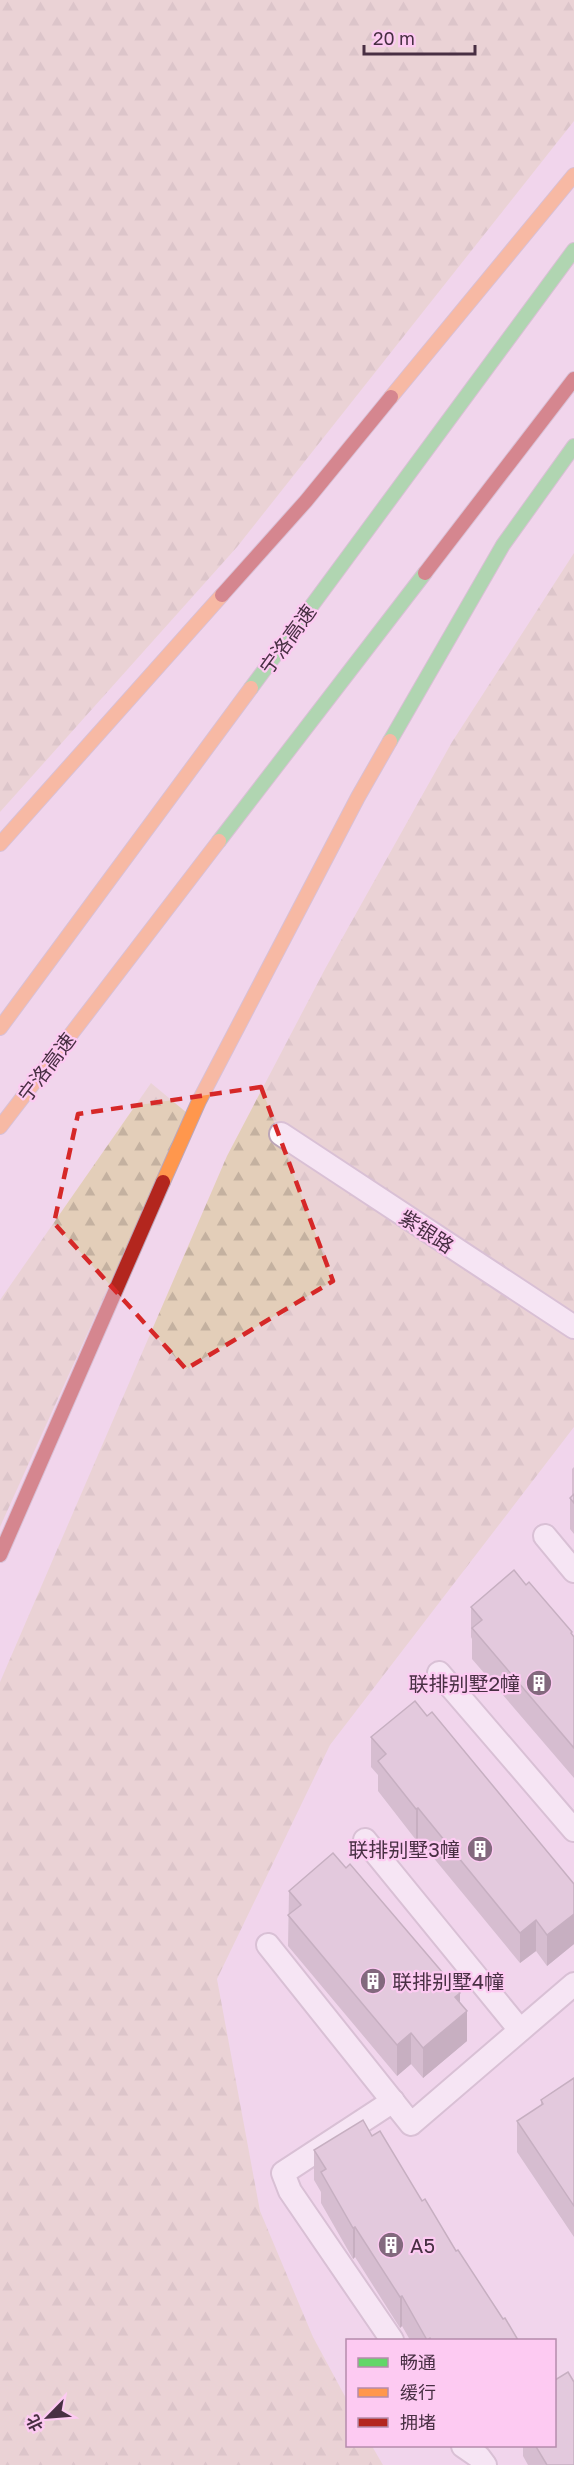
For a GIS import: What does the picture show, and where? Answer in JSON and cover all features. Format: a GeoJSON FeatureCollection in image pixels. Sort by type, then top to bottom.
{"type":"FeatureCollection","features":[{"type":"Feature","properties":{"kind":"highway"},"geometry":{"type":"LineString","coordinates":[[0,844],[306,501],[574,175]]}},
{"type":"Feature","properties":{"kind":"highway","name":"宁洛高速"},"geometry":{"type":"LineString","coordinates":[[0,1028],[574,250]]}},
{"type":"Feature","properties":{"kind":"highway","name":"宁洛高速"},"geometry":{"type":"LineString","coordinates":[[0,1127],[574,379]]}},
{"type":"Feature","properties":{"kind":"highway"},"geometry":{"type":"LineString","coordinates":[[0,1555],[204,1090],[358,797],[502,545],[574,446]]}},
{"type":"Feature","properties":{"kind":"lane","name":"紫银路"},"geometry":{"type":"LineString","coordinates":[[281,1134],[574,1327]]}},
{"type":"Feature","properties":{"kind":"lane"},"geometry":{"type":"LineString","coordinates":[[545,1536],[574,1571]]}},
{"type":"Feature","properties":{"kind":"lane"},"geometry":{"type":"LineString","coordinates":[[439,1673],[574,1830]]}},
{"type":"Feature","properties":{"kind":"lane"},"geometry":{"type":"LineString","coordinates":[[365,1840],[520,2030]]}},
{"type":"Feature","properties":{"kind":"lane"},"geometry":{"type":"LineString","coordinates":[[268,1945],[411,2124],[520,2030],[571,1994]]}},
{"type":"Feature","properties":{"kind":"lane"},"geometry":{"type":"LineString","coordinates":[[391,2339],[290,2191],[283,2173],[393,2101]]}},
{"type":"Feature","properties":{"kind":"lane"},"geometry":{"type":"LineString","coordinates":[[466,2447],[485,2465]]}},
{"type":"Feature","properties":{"kind":"highlighted area"},"geometry":{"type":"Polygon","coordinates":[[[261,1087],[333,1281],[186,1369],[54,1223],[78,1114],[261,1087]]]}},
{"type":"Feature","properties":{"kind":"green space"},"geometry":{"type":"Polygon","coordinates":[[[0,0],[574,0],[574,121],[237,547],[0,812],[0,0]]]}},
{"type":"Feature","properties":{"kind":"green space"},"geometry":{"type":"Polygon","coordinates":[[[574,553],[574,1427],[330,1745],[217,1979],[260,2211],[313,2337],[346,2398],[346,2447],[373,2447],[383,2465],[0,2465],[0,1682],[227,1156],[325,969],[452,742],[574,553]]]}},
{"type":"Feature","properties":{"kind":"green space"},"geometry":{"type":"Polygon","coordinates":[[[151,1083],[187,1113],[0,1527],[0,1300],[151,1083]]]}},
{"type":"Feature","properties":{"kind":"building","name":"联排别墅2幢"},"geometry":{"type":"Polygon","coordinates":[[[514,1570],[526,1585],[529,1582],[574,1637],[574,1748],[472,1628],[482,1620],[471,1607],[514,1570]]]}},
{"type":"Feature","properties":{"kind":"building","name":"联排别墅3幢"},"geometry":{"type":"Polygon","coordinates":[[[415,1701],[427,1716],[432,1712],[574,1884],[574,1914],[547,1935],[536,1920],[520,1933],[378,1761],[386,1754],[371,1737],[415,1701]]]}},
{"type":"Feature","properties":{"kind":"building","name":"联排别墅4幢"},"geometry":{"type":"Polygon","coordinates":[[[333,1853],[346,1868],[350,1864],[460,1993],[455,1997],[467,2011],[423,2048],[411,2033],[397,2045],[288,1915],[301,1905],[289,1891],[333,1853]]]}},
{"type":"Feature","properties":{"kind":"building"},"geometry":{"type":"Polygon","coordinates":[[[574,2078],[574,2206],[517,2121],[543,2104],[541,2100],[574,2078]]]}},
{"type":"Feature","properties":{"kind":"building","name":"A5"},"geometry":{"type":"Polygon","coordinates":[[[363,2120],[372,2136],[380,2131],[422,2201],[425,2199],[456,2251],[458,2250],[517,2339],[426,2339],[402,2296],[400,2297],[355,2227],[353,2228],[321,2172],[326,2169],[314,2150],[363,2120]]]}},
{"type":"Feature","properties":{"kind":"building"},"geometry":{"type":"Polygon","coordinates":[[[568,2372],[574,2382],[574,2465],[547,2465],[536,2447],[556,2447],[556,2379],[568,2372]]]}},
{"type":"Feature","properties":{"kind":"traffic: fast"},"geometry":{"type":"LineString","coordinates":[[251,688],[574,250]]}},
{"type":"Feature","properties":{"kind":"traffic: fast"},"geometry":{"type":"LineString","coordinates":[[390,741],[503,545],[574,446]]}},
{"type":"Feature","properties":{"kind":"traffic: fast"},"geometry":{"type":"LineString","coordinates":[[219,841],[425,573]]}},
{"type":"Feature","properties":{"kind":"traffic: slow"},"geometry":{"type":"LineString","coordinates":[[391,397],[574,175]]}},
{"type":"Feature","properties":{"kind":"traffic: slow"},"geometry":{"type":"LineString","coordinates":[[0,844],[222,595]]}},
{"type":"Feature","properties":{"kind":"traffic: slow"},"geometry":{"type":"LineString","coordinates":[[0,1028],[251,688]]}},
{"type":"Feature","properties":{"kind":"traffic: slow"},"geometry":{"type":"LineString","coordinates":[[163,1182],[199,1101],[358,797],[390,741]]}},
{"type":"Feature","properties":{"kind":"traffic: slow"},"geometry":{"type":"LineString","coordinates":[[0,1127],[219,841]]}},
{"type":"Feature","properties":{"kind":"traffic: jam"},"geometry":{"type":"LineString","coordinates":[[425,573],[574,379]]}},
{"type":"Feature","properties":{"kind":"traffic: jam"},"geometry":{"type":"LineString","coordinates":[[222,595],[306,501],[391,397]]}},
{"type":"Feature","properties":{"kind":"traffic: jam"},"geometry":{"type":"LineString","coordinates":[[0,1555],[163,1182]]}},
{"type":"Feature","properties":{"kind":"place","name":"联排别墅2幢"},"geometry":{"type":"Point","coordinates":[539,1683]}},
{"type":"Feature","properties":{"kind":"place","name":"联排别墅3幢"},"geometry":{"type":"Point","coordinates":[480,1849]}},
{"type":"Feature","properties":{"kind":"place","name":"联排别墅4幢"},"geometry":{"type":"Point","coordinates":[373,1981]}},
{"type":"Feature","properties":{"kind":"place","name":"A5"},"geometry":{"type":"Point","coordinates":[391,2245]}}]}
